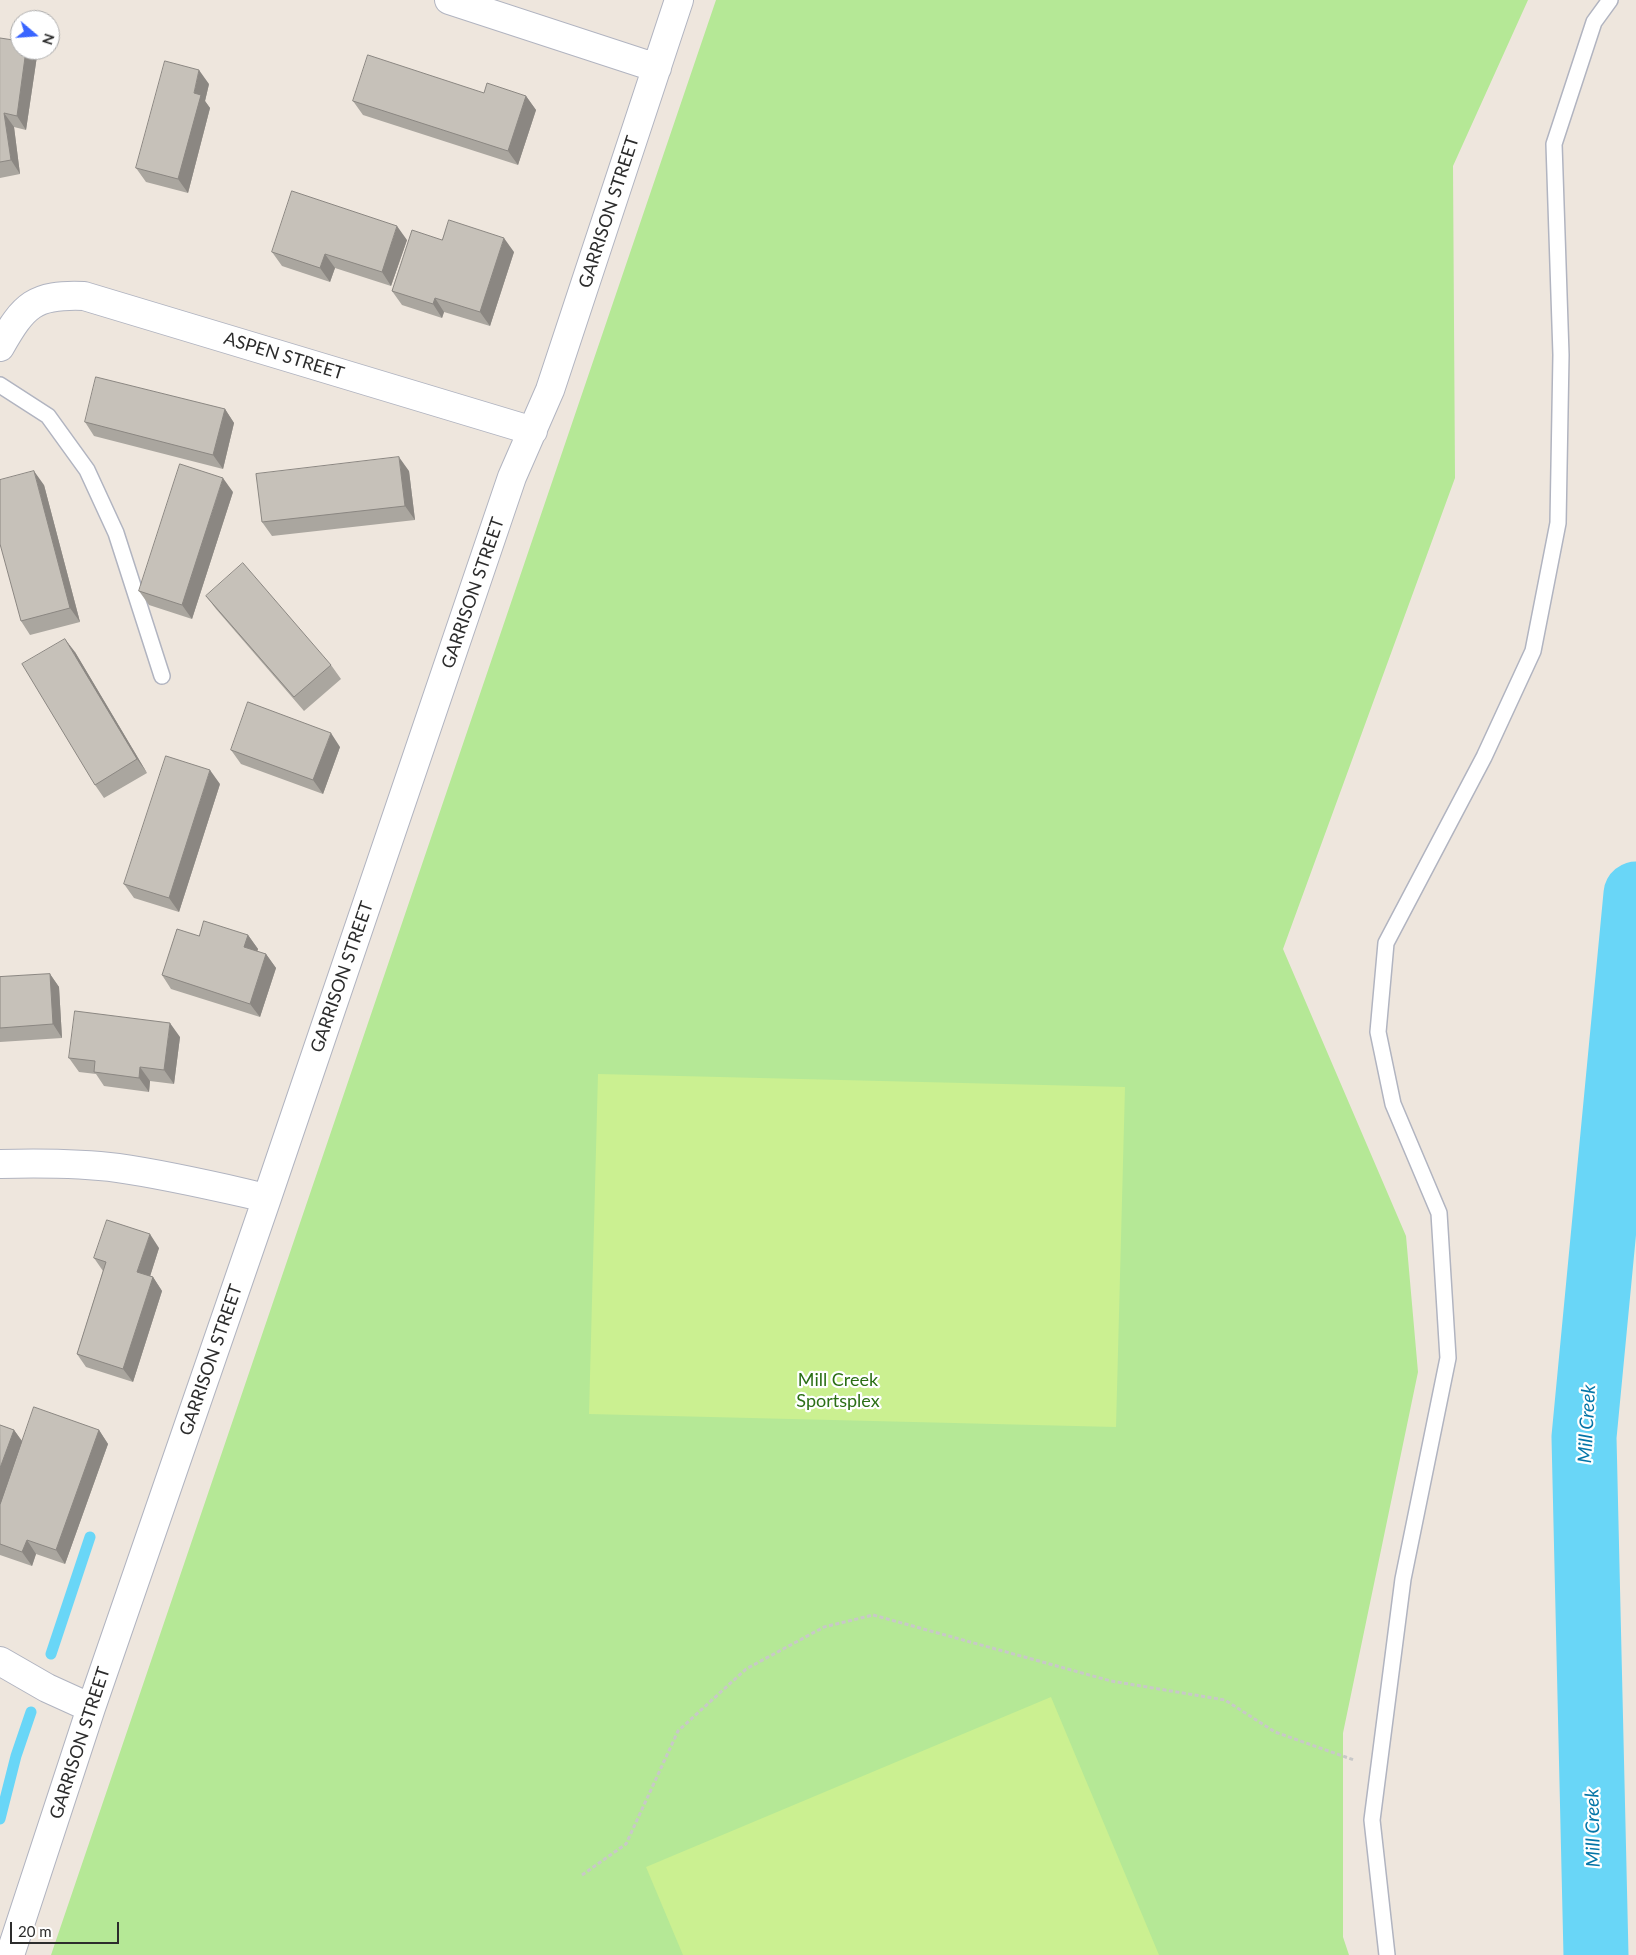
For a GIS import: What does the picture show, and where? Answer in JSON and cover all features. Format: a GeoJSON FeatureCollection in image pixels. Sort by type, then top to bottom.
{"type":"FeatureCollection","features":[{"type":"Feature","properties":{"kind":"street"},"geometry":{"type":"LineString","coordinates":[[449,0],[657,68]]}},
{"type":"Feature","properties":{"kind":"street","name":"GARRISON STREET"},"geometry":{"type":"LineString","coordinates":[[10,1955],[91,1708],[509,486],[550,390],[679,0]]}},
{"type":"Feature","properties":{"kind":"street","name":"ASPEN STREET"},"geometry":{"type":"LineString","coordinates":[[0,347],[14,322],[34,303],[58,295],[84,296],[533,431]]}},
{"type":"Feature","properties":{"kind":"street"},"geometry":{"type":"LineString","coordinates":[[0,1164],[38,1163],[117,1168],[196,1181],[267,1198]]}},
{"type":"Feature","properties":{"kind":"street"},"geometry":{"type":"LineString","coordinates":[[0,1661],[47,1688],[91,1708]]}},
{"type":"Feature","properties":{"kind":"lane"},"geometry":{"type":"LineString","coordinates":[[1386,1955],[1372,1820],[1403,1579],[1448,1358],[1439,1213],[1393,1104],[1378,1032],[1386,943],[1484,757],[1533,651],[1558,523],[1561,355],[1554,144],[1594,22],[1610,0]]}},
{"type":"Feature","properties":{"kind":"lane"},"geometry":{"type":"LineString","coordinates":[[0,385],[48,416],[87,470],[116,533],[162,676]]}},
{"type":"Feature","properties":{"kind":"path"},"geometry":{"type":"LineString","coordinates":[[582,1875],[626,1844],[678,1731],[746,1669],[824,1627],[873,1615],[1111,1681],[1225,1700],[1274,1732],[1378,1768]]}},
{"type":"Feature","properties":{"kind":"green space","name":"Mill Creek Sportsplex"},"geometry":{"type":"Polygon","coordinates":[[[716,0],[1528,0],[1453,166],[1455,478],[1283,949],[1406,1236],[1418,1372],[1343,1733],[1343,1937],[1349,1955],[51,1955],[716,0]]]}},
{"type":"Feature","properties":{"kind":"green space"},"geometry":{"type":"Polygon","coordinates":[[[598,1074],[1125,1087],[1116,1427],[589,1414],[598,1074]]]}},
{"type":"Feature","properties":{"kind":"green space"},"geometry":{"type":"Polygon","coordinates":[[[1051,1697],[1159,1955],[683,1955],[646,1867],[1051,1697]]]}},
{"type":"Feature","properties":{"kind":"building"},"geometry":{"type":"Polygon","coordinates":[[[0,38],[10,40],[10,60],[25,60],[17,116],[4,113],[11,160],[0,162],[0,38]]]}},
{"type":"Feature","properties":{"kind":"building"},"geometry":{"type":"Polygon","coordinates":[[[368,55],[484,93],[487,83],[526,96],[508,151],[353,101],[368,55]]]}},
{"type":"Feature","properties":{"kind":"building"},"geometry":{"type":"Polygon","coordinates":[[[165,61],[199,70],[194,93],[201,95],[178,179],[136,168],[165,61]]]}},
{"type":"Feature","properties":{"kind":"building"},"geometry":{"type":"Polygon","coordinates":[[[292,191],[397,226],[382,272],[325,254],[320,268],[272,252],[292,191]]]}},
{"type":"Feature","properties":{"kind":"building"},"geometry":{"type":"Polygon","coordinates":[[[449,220],[504,238],[480,312],[435,298],[433,304],[392,291],[412,230],[442,240],[449,220]]]}},
{"type":"Feature","properties":{"kind":"building"},"geometry":{"type":"Polygon","coordinates":[[[96,377],[225,409],[213,455],[85,422],[96,377]]]}},
{"type":"Feature","properties":{"kind":"building"},"geometry":{"type":"Polygon","coordinates":[[[399,457],[405,506],[262,522],[256,474],[399,457]]]}},
{"type":"Feature","properties":{"kind":"building"},"geometry":{"type":"Polygon","coordinates":[[[180,464],[223,478],[182,605],[139,591],[180,464]]]}},
{"type":"Feature","properties":{"kind":"building"},"geometry":{"type":"Polygon","coordinates":[[[34,471],[70,608],[21,621],[0,544],[0,480],[34,471]]]}},
{"type":"Feature","properties":{"kind":"building"},"geometry":{"type":"Polygon","coordinates":[[[243,563],[331,665],[294,697],[206,596],[243,563]]]}},
{"type":"Feature","properties":{"kind":"building"},"geometry":{"type":"Polygon","coordinates":[[[65,639],[137,759],[95,785],[22,664],[65,639]]]}},
{"type":"Feature","properties":{"kind":"building"},"geometry":{"type":"Polygon","coordinates":[[[248,702],[331,733],[313,780],[231,750],[248,702]]]}},
{"type":"Feature","properties":{"kind":"building"},"geometry":{"type":"Polygon","coordinates":[[[166,756],[210,770],[169,898],[124,884],[166,756]]]}},
{"type":"Feature","properties":{"kind":"building"},"geometry":{"type":"Polygon","coordinates":[[[204,921],[248,935],[244,947],[266,954],[250,1004],[162,975],[177,929],[199,936],[204,921]]]}},
{"type":"Feature","properties":{"kind":"building"},"geometry":{"type":"Polygon","coordinates":[[[50,974],[53,1024],[0,1028],[0,977],[50,974]]]}},
{"type":"Feature","properties":{"kind":"building"},"geometry":{"type":"Polygon","coordinates":[[[75,1011],[170,1023],[164,1070],[140,1067],[139,1078],[94,1072],[95,1061],[69,1058],[75,1011]]]}},
{"type":"Feature","properties":{"kind":"building"},"geometry":{"type":"Polygon","coordinates":[[[107,1220],[150,1234],[137,1272],[153,1277],[123,1369],[77,1354],[106,1262],[94,1258],[107,1220]]]}},
{"type":"Feature","properties":{"kind":"building"},"geometry":{"type":"Polygon","coordinates":[[[34,1407],[99,1430],[56,1550],[27,1540],[22,1552],[0,1544],[0,1505],[34,1407]]]}},
{"type":"Feature","properties":{"kind":"building"},"geometry":{"type":"Polygon","coordinates":[[[0,1425],[14,1430],[0,1468],[0,1425]]]}},
{"type":"Feature","properties":{"kind":"waterway","name":"Mill Creek"},"geometry":{"type":"LineString","coordinates":[[1596,1955],[1584,1437],[1636,894]]}},
{"type":"Feature","properties":{"kind":"waterway"},"geometry":{"type":"LineString","coordinates":[[51,1654],[90,1537]]}},
{"type":"Feature","properties":{"kind":"waterway"},"geometry":{"type":"LineString","coordinates":[[0,1819],[16,1756],[31,1712]]}}]}
